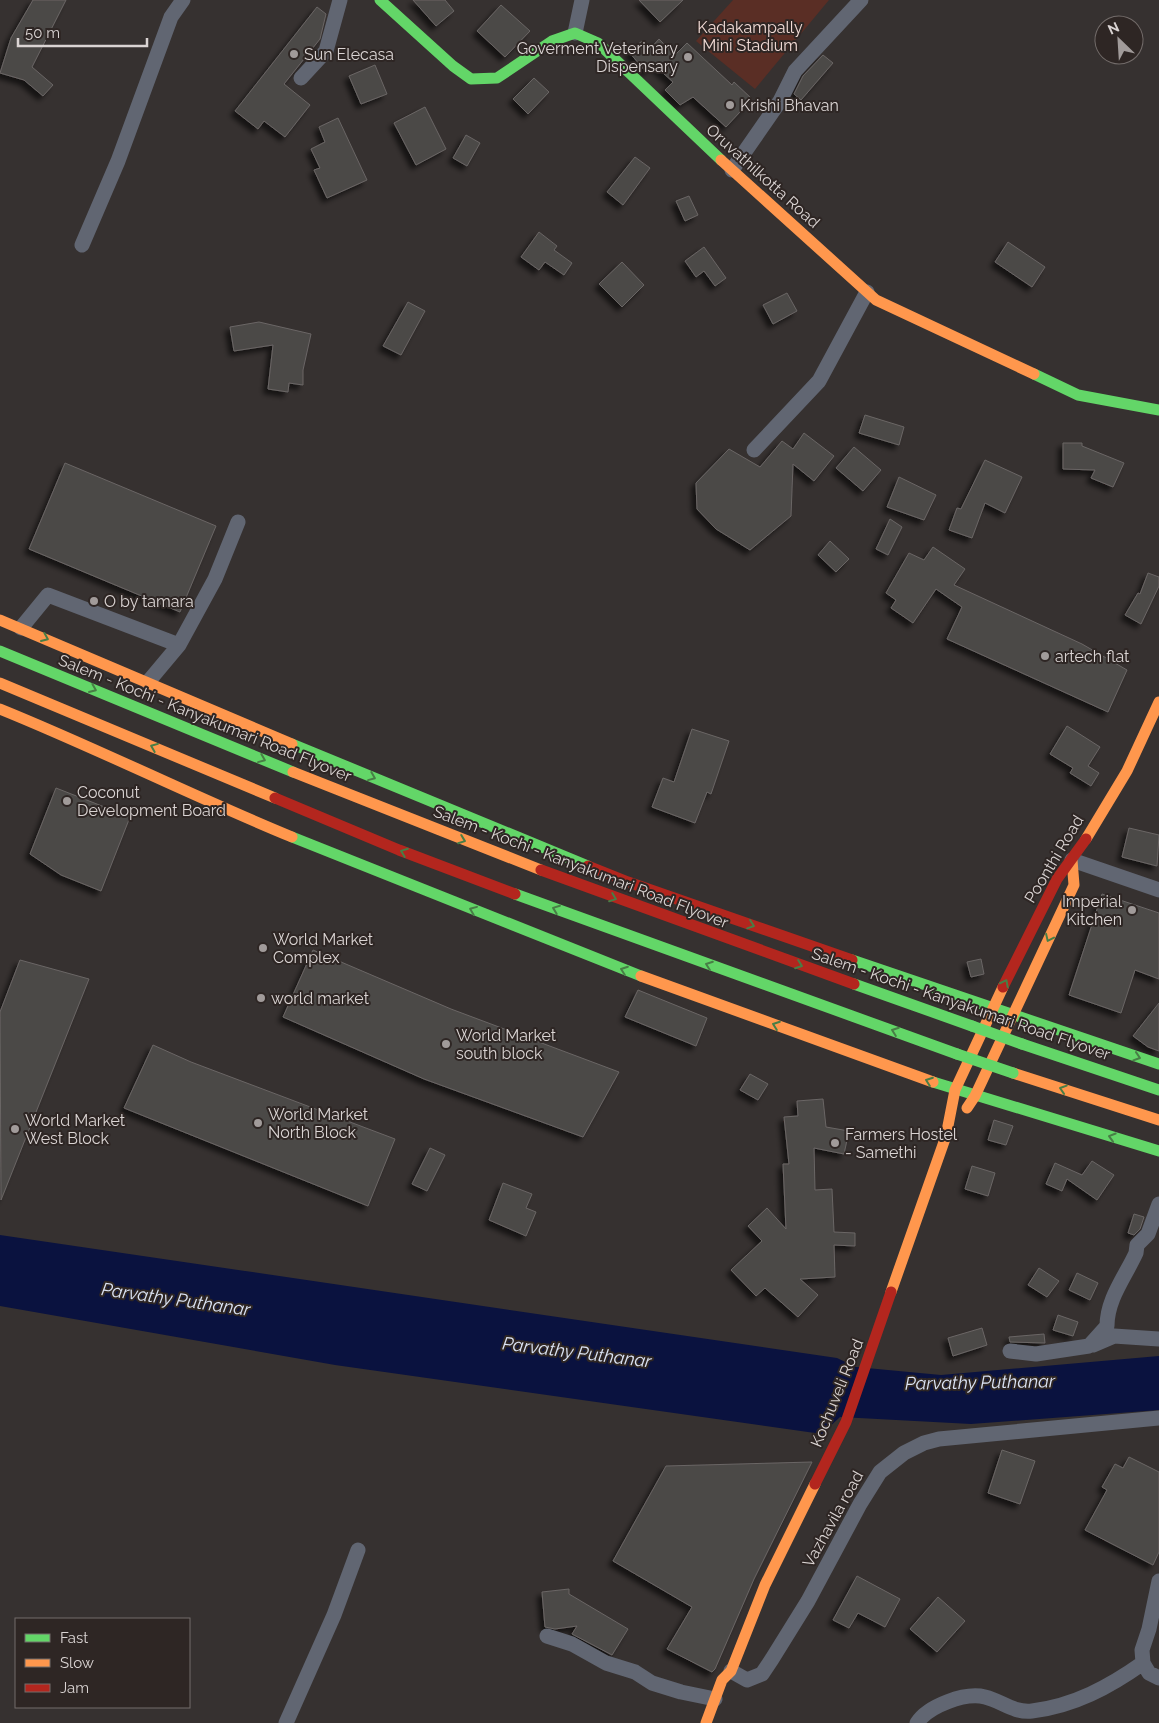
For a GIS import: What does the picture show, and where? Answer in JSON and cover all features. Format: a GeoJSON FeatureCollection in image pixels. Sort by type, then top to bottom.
{"type":"FeatureCollection","features":[{"type":"Feature","properties":{"kind":"main road"},"geometry":{"type":"LineString","coordinates":[[380,0],[453,66],[471,78],[497,78],[552,41],[575,33]]}},
{"type":"Feature","properties":{"kind":"main road","name":"Oruvathilkotta Road"},"geometry":{"type":"LineString","coordinates":[[575,33],[598,43],[732,170],[876,300],[1078,395],[1159,410]]}},
{"type":"Feature","properties":{"kind":"main road"},"geometry":{"type":"LineString","coordinates":[[0,620],[191,702],[628,882],[1012,1016],[1159,1064]]}},
{"type":"Feature","properties":{"kind":"main road","name":"Salem - Kochi - Kanyakumari Road Flyover"},"geometry":{"type":"LineString","coordinates":[[0,650],[406,818],[551,874],[1022,1044],[1159,1090]]}},
{"type":"Feature","properties":{"kind":"main road"},"geometry":{"type":"LineString","coordinates":[[0,683],[400,850],[602,926],[957,1054],[1159,1120]]}},
{"type":"Feature","properties":{"kind":"main road","name":"Poonthi Road"},"geometry":{"type":"LineString","coordinates":[[955,1090],[992,1009],[1058,879],[1072,860],[1131,765],[1159,702]]}},
{"type":"Feature","properties":{"kind":"main road"},"geometry":{"type":"LineString","coordinates":[[0,709],[54,731],[210,804],[582,954],[955,1090],[1159,1151]]}},
{"type":"Feature","properties":{"kind":"main road"},"geometry":{"type":"LineString","coordinates":[[946,1136],[975,1096],[1074,885],[1072,860]]}},
{"type":"Feature","properties":{"kind":"main road","name":"Kochuveli Road"},"geometry":{"type":"LineString","coordinates":[[706,1723],[722,1680],[731,1671],[765,1585],[850,1412],[946,1136],[955,1090]]}},
{"type":"Feature","properties":{"kind":"street"},"geometry":{"type":"LineString","coordinates":[[82,245],[118,161],[171,17],[183,0]]}},
{"type":"Feature","properties":{"kind":"street"},"geometry":{"type":"LineString","coordinates":[[301,78],[326,51],[340,0]]}},
{"type":"Feature","properties":{"kind":"street"},"geometry":{"type":"LineString","coordinates":[[575,33],[582,0]]}},
{"type":"Feature","properties":{"kind":"street"},"geometry":{"type":"LineString","coordinates":[[732,170],[780,101],[795,71],[861,0]]}},
{"type":"Feature","properties":{"kind":"street"},"geometry":{"type":"LineString","coordinates":[[754,450],[820,381],[867,292]]}},
{"type":"Feature","properties":{"kind":"street"},"geometry":{"type":"LineString","coordinates":[[148,682],[179,644],[215,579],[238,522]]}},
{"type":"Feature","properties":{"kind":"street"},"geometry":{"type":"LineString","coordinates":[[21,628],[48,595],[179,644]]}},
{"type":"Feature","properties":{"kind":"street"},"geometry":{"type":"LineString","coordinates":[[1072,860],[1159,890]]}},
{"type":"Feature","properties":{"kind":"street"},"geometry":{"type":"LineString","coordinates":[[1089,1346],[1107,1326],[1107,1314],[1110,1304],[1136,1253],[1137,1245],[1148,1234],[1159,1204]]}},
{"type":"Feature","properties":{"kind":"street"},"geometry":{"type":"LineString","coordinates":[[1010,1351],[1036,1354],[1089,1346],[1114,1336],[1159,1339]]}},
{"type":"Feature","properties":{"kind":"street","name":"Vazhavila road"},"geometry":{"type":"LineString","coordinates":[[731,1671],[747,1680],[762,1674],[808,1601],[880,1472],[904,1453],[924,1443],[939,1439],[1158,1420]]}},
{"type":"Feature","properties":{"kind":"street"},"geometry":{"type":"LineString","coordinates":[[286,1723],[334,1615],[358,1550]]}},
{"type":"Feature","properties":{"kind":"street"},"geometry":{"type":"LineString","coordinates":[[1159,1581],[1149,1629],[1142,1650],[1143,1662],[1149,1673],[1159,1678]]}},
{"type":"Feature","properties":{"kind":"street"},"geometry":{"type":"LineString","coordinates":[[547,1636],[572,1644],[606,1663],[635,1672],[652,1683],[681,1692],[715,1699]]}},
{"type":"Feature","properties":{"kind":"street"},"geometry":{"type":"LineString","coordinates":[[917,1723],[921,1717],[954,1698],[985,1696],[1018,1711],[1062,1705],[1099,1692],[1143,1662]]}},
{"type":"Feature","properties":{"kind":"green space","name":"Kadakampally Mini Stadium"},"geometry":{"type":"Polygon","coordinates":[[[733,0],[829,0],[755,89],[696,41],[733,0]]]}},
{"type":"Feature","properties":{"kind":"water","name":"Parvathy Puthanar"},"geometry":{"type":"Polygon","coordinates":[[[0,1235],[837,1358],[856,1367],[941,1375],[1159,1356],[1159,1410],[971,1424],[840,1417],[822,1434],[335,1365],[0,1306],[0,1235]]]}},
{"type":"Feature","properties":{"kind":"building"},"geometry":{"type":"Polygon","coordinates":[[[33,0],[66,0],[32,67],[53,85],[43,96],[24,80],[0,73],[11,38],[33,0]]]}},
{"type":"Feature","properties":{"kind":"building"},"geometry":{"type":"Polygon","coordinates":[[[413,0],[445,0],[454,11],[436,26],[413,0]]]}},
{"type":"Feature","properties":{"kind":"building"},"geometry":{"type":"Polygon","coordinates":[[[639,0],[683,0],[660,22],[639,0]]]}},
{"type":"Feature","properties":{"kind":"building"},"geometry":{"type":"Polygon","coordinates":[[[501,5],[530,31],[505,57],[477,31],[501,5]]]}},
{"type":"Feature","properties":{"kind":"building","name":"Sun Elecasa"},"geometry":{"type":"Polygon","coordinates":[[[317,7],[326,14],[320,39],[284,84],[310,105],[285,137],[264,121],[258,129],[235,111],[317,7]]]}},
{"type":"Feature","properties":{"kind":"building"},"geometry":{"type":"Polygon","coordinates":[[[659,39],[675,55],[687,43],[732,85],[734,82],[752,99],[726,127],[693,97],[680,105],[665,90],[673,82],[654,65],[646,72],[629,52],[642,41],[649,50],[659,39]]]}},
{"type":"Feature","properties":{"kind":"building"},"geometry":{"type":"Polygon","coordinates":[[[823,55],[833,63],[801,100],[794,94],[803,76],[823,55]]]}},
{"type":"Feature","properties":{"kind":"building"},"geometry":{"type":"Polygon","coordinates":[[[375,65],[387,94],[361,104],[349,76],[375,65]]]}},
{"type":"Feature","properties":{"kind":"building"},"geometry":{"type":"Polygon","coordinates":[[[534,78],[549,92],[528,114],[513,99],[534,78]]]}},
{"type":"Feature","properties":{"kind":"building"},"geometry":{"type":"Polygon","coordinates":[[[425,107],[446,149],[416,165],[394,123],[425,107]]]}},
{"type":"Feature","properties":{"kind":"building"},"geometry":{"type":"Polygon","coordinates":[[[338,118],[367,180],[327,198],[314,170],[320,168],[311,149],[325,142],[319,127],[338,118]]]}},
{"type":"Feature","properties":{"kind":"building"},"geometry":{"type":"Polygon","coordinates":[[[466,135],[480,143],[467,166],[453,158],[466,135]]]}},
{"type":"Feature","properties":{"kind":"building"},"geometry":{"type":"Polygon","coordinates":[[[635,157],[650,168],[623,205],[607,192],[635,157]]]}},
{"type":"Feature","properties":{"kind":"building"},"geometry":{"type":"Polygon","coordinates":[[[689,196],[698,215],[685,221],[676,201],[689,196]]]}},
{"type":"Feature","properties":{"kind":"building"},"geometry":{"type":"Polygon","coordinates":[[[539,232],[557,246],[554,250],[572,263],[564,275],[545,262],[539,270],[521,257],[539,232]]]}},
{"type":"Feature","properties":{"kind":"building"},"geometry":{"type":"Polygon","coordinates":[[[1008,242],[1045,267],[1032,287],[995,262],[1008,242]]]}},
{"type":"Feature","properties":{"kind":"building"},"geometry":{"type":"Polygon","coordinates":[[[704,247],[726,278],[715,286],[704,271],[696,277],[685,261],[704,247]]]}},
{"type":"Feature","properties":{"kind":"building"},"geometry":{"type":"Polygon","coordinates":[[[622,262],[644,285],[622,307],[599,284],[622,262]]]}},
{"type":"Feature","properties":{"kind":"building"},"geometry":{"type":"Polygon","coordinates":[[[787,293],[797,311],[773,324],[763,305],[787,293]]]}},
{"type":"Feature","properties":{"kind":"building"},"geometry":{"type":"Polygon","coordinates":[[[408,302],[425,311],[401,355],[383,346],[408,302]]]}},
{"type":"Feature","properties":{"kind":"building"},"geometry":{"type":"Polygon","coordinates":[[[259,322],[311,334],[303,370],[303,385],[289,383],[288,392],[268,389],[273,345],[234,351],[230,327],[259,322]]]}},
{"type":"Feature","properties":{"kind":"building"},"geometry":{"type":"Polygon","coordinates":[[[865,415],[904,427],[899,445],[859,433],[865,415]]]}},
{"type":"Feature","properties":{"kind":"building"},"geometry":{"type":"Polygon","coordinates":[[[804,433],[834,456],[814,481],[793,464],[791,516],[750,550],[716,529],[697,509],[696,483],[729,449],[760,467],[782,441],[793,449],[804,433]]]}},
{"type":"Feature","properties":{"kind":"building"},"geometry":{"type":"Polygon","coordinates":[[[1063,443],[1082,443],[1082,446],[1124,463],[1113,487],[1091,478],[1095,470],[1063,469],[1063,443]]]}},
{"type":"Feature","properties":{"kind":"building"},"geometry":{"type":"Polygon","coordinates":[[[854,447],[881,470],[863,491],[836,468],[854,447]]]}},
{"type":"Feature","properties":{"kind":"building"},"geometry":{"type":"Polygon","coordinates":[[[985,460],[1022,477],[1005,513],[985,503],[972,538],[949,530],[957,508],[961,509],[985,460]]]}},
{"type":"Feature","properties":{"kind":"building"},"geometry":{"type":"Polygon","coordinates":[[[65,463],[216,526],[180,612],[29,549],[65,463]]]}},
{"type":"Feature","properties":{"kind":"building"},"geometry":{"type":"Polygon","coordinates":[[[899,477],[936,495],[924,520],[887,507],[899,477]]]}},
{"type":"Feature","properties":{"kind":"building"},"geometry":{"type":"Polygon","coordinates":[[[890,519],[902,527],[888,555],[876,549],[890,519]]]}},
{"type":"Feature","properties":{"kind":"building"},"geometry":{"type":"Polygon","coordinates":[[[830,541],[849,559],[836,572],[818,555],[830,541]]]}},
{"type":"Feature","properties":{"kind":"building","name":"artech flat"},"geometry":{"type":"Polygon","coordinates":[[[933,547],[965,569],[954,585],[1082,644],[1127,670],[1108,712],[947,639],[962,607],[936,589],[913,623],[891,608],[896,600],[886,593],[909,553],[924,560],[933,547]]]}},
{"type":"Feature","properties":{"kind":"building"},"geometry":{"type":"Polygon","coordinates":[[[1148,573],[1159,577],[1159,586],[1141,624],[1125,615],[1138,593],[1140,594],[1148,573]]]}},
{"type":"Feature","properties":{"kind":"building"},"geometry":{"type":"Polygon","coordinates":[[[1067,726],[1100,747],[1088,766],[1099,773],[1091,786],[1070,773],[1073,768],[1050,754],[1067,726]]]}},
{"type":"Feature","properties":{"kind":"building"},"geometry":{"type":"Polygon","coordinates":[[[692,729],[729,741],[711,794],[707,792],[695,823],[652,807],[663,778],[674,782],[692,729]]]}},
{"type":"Feature","properties":{"kind":"building"},"geometry":{"type":"Polygon","coordinates":[[[56,788],[130,817],[101,891],[61,875],[30,854],[56,788]]]}},
{"type":"Feature","properties":{"kind":"building"},"geometry":{"type":"Polygon","coordinates":[[[1129,828],[1159,835],[1157,866],[1122,857],[1129,828]]]}},
{"type":"Feature","properties":{"kind":"building"},"geometry":{"type":"Polygon","coordinates":[[[1102,894],[1159,913],[1159,979],[1135,970],[1121,1013],[1069,995],[1102,894]]]}},
{"type":"Feature","properties":{"kind":"building","name":"World Market south block"},"geometry":{"type":"Polygon","coordinates":[[[313,950],[451,1009],[619,1072],[583,1137],[424,1079],[283,1017],[313,950]]]}},
{"type":"Feature","properties":{"kind":"building"},"geometry":{"type":"Polygon","coordinates":[[[981,959],[984,974],[971,977],[967,962],[981,959]]]}},
{"type":"Feature","properties":{"kind":"building","name":"World Market West Block"},"geometry":{"type":"Polygon","coordinates":[[[20,960],[89,979],[1,1200],[0,1012],[20,960]]]}},
{"type":"Feature","properties":{"kind":"building"},"geometry":{"type":"Polygon","coordinates":[[[638,990],[707,1018],[696,1046],[625,1017],[638,990]]]}},
{"type":"Feature","properties":{"kind":"building"},"geometry":{"type":"Polygon","coordinates":[[[1159,1003],[1159,1051],[1148,1047],[1133,1036],[1159,1003]]]}},
{"type":"Feature","properties":{"kind":"building","name":"World Market North Block"},"geometry":{"type":"Polygon","coordinates":[[[153,1045],[191,1062],[395,1139],[368,1206],[124,1108],[153,1045]]]}},
{"type":"Feature","properties":{"kind":"building"},"geometry":{"type":"Polygon","coordinates":[[[750,1074],[768,1084],[758,1100],[740,1090],[750,1074]]]}},
{"type":"Feature","properties":{"kind":"building"},"geometry":{"type":"Polygon","coordinates":[[[823,1099],[826,1127],[849,1131],[844,1154],[814,1148],[815,1190],[832,1189],[834,1232],[855,1233],[855,1246],[834,1245],[835,1277],[800,1279],[818,1295],[798,1317],[765,1288],[756,1296],[731,1270],[762,1241],[748,1226],[767,1208],[786,1229],[783,1164],[789,1164],[784,1117],[798,1116],[797,1101],[823,1099]]]}},
{"type":"Feature","properties":{"kind":"building"},"geometry":{"type":"Polygon","coordinates":[[[994,1120],[1013,1126],[1006,1145],[988,1140],[994,1120]]]}},
{"type":"Feature","properties":{"kind":"building"},"geometry":{"type":"Polygon","coordinates":[[[430,1148],[445,1155],[427,1191],[412,1184],[430,1148]]]}},
{"type":"Feature","properties":{"kind":"building"},"geometry":{"type":"Polygon","coordinates":[[[1092,1161],[1114,1175],[1097,1200],[1067,1179],[1062,1191],[1046,1184],[1055,1163],[1082,1175],[1092,1161]]]}},
{"type":"Feature","properties":{"kind":"building"},"geometry":{"type":"Polygon","coordinates":[[[972,1166],[995,1173],[988,1196],[965,1189],[972,1166]]]}},
{"type":"Feature","properties":{"kind":"building"},"geometry":{"type":"Polygon","coordinates":[[[503,1183],[532,1194],[526,1208],[536,1212],[526,1236],[489,1220],[503,1183]]]}},
{"type":"Feature","properties":{"kind":"building"},"geometry":{"type":"Polygon","coordinates":[[[1134,1214],[1144,1217],[1140,1229],[1134,1235],[1128,1233],[1134,1214]]]}},
{"type":"Feature","properties":{"kind":"building"},"geometry":{"type":"Polygon","coordinates":[[[1039,1268],[1059,1281],[1047,1297],[1028,1285],[1039,1268]]]}},
{"type":"Feature","properties":{"kind":"building"},"geometry":{"type":"Polygon","coordinates":[[[1077,1273],[1098,1283],[1090,1300],[1069,1290],[1077,1273]]]}},
{"type":"Feature","properties":{"kind":"building"},"geometry":{"type":"Polygon","coordinates":[[[1058,1315],[1078,1322],[1073,1336],[1053,1330],[1058,1315]]]}},
{"type":"Feature","properties":{"kind":"building"},"geometry":{"type":"Polygon","coordinates":[[[982,1328],[987,1345],[953,1356],[948,1338],[982,1328]]]}},
{"type":"Feature","properties":{"kind":"building"},"geometry":{"type":"Polygon","coordinates":[[[1044,1334],[1045,1343],[1010,1342],[1009,1337],[1044,1334]]]}},
{"type":"Feature","properties":{"kind":"building"},"geometry":{"type":"Polygon","coordinates":[[[1002,1450],[1035,1461],[1020,1504],[988,1493],[1002,1450]]]}},
{"type":"Feature","properties":{"kind":"building"},"geometry":{"type":"Polygon","coordinates":[[[1129,1457],[1159,1472],[1159,1552],[1153,1565],[1085,1530],[1107,1490],[1102,1487],[1115,1464],[1123,1468],[1129,1457]]]}},
{"type":"Feature","properties":{"kind":"building"},"geometry":{"type":"Polygon","coordinates":[[[812,1462],[754,1579],[715,1669],[712,1672],[667,1649],[692,1607],[613,1561],[666,1466],[812,1462]]]}},
{"type":"Feature","properties":{"kind":"building"},"geometry":{"type":"Polygon","coordinates":[[[857,1576],[900,1599],[885,1627],[858,1613],[849,1628],[833,1620],[857,1576]]]}},
{"type":"Feature","properties":{"kind":"building"},"geometry":{"type":"Polygon","coordinates":[[[569,1589],[569,1594],[628,1629],[612,1655],[572,1634],[577,1626],[555,1629],[545,1627],[542,1592],[569,1589]]]}},
{"type":"Feature","properties":{"kind":"building"},"geometry":{"type":"Polygon","coordinates":[[[938,1597],[965,1621],[937,1652],[910,1629],[938,1597]]]}},
{"type":"Feature","properties":{"kind":"traffic: fast"},"geometry":{"type":"LineString","coordinates":[[380,0],[453,66],[471,79],[497,78],[552,41],[575,33],[598,43],[721,160]]}},
{"type":"Feature","properties":{"kind":"traffic: fast"},"geometry":{"type":"LineString","coordinates":[[1034,374],[1078,395],[1159,410]]}},
{"type":"Feature","properties":{"kind":"traffic: fast"},"geometry":{"type":"LineString","coordinates":[[0,651],[293,772]]}},
{"type":"Feature","properties":{"kind":"traffic: fast"},"geometry":{"type":"LineString","coordinates":[[292,744],[588,866]]}},
{"type":"Feature","properties":{"kind":"traffic: fast"},"geometry":{"type":"LineString","coordinates":[[292,837],[641,976]]}},
{"type":"Feature","properties":{"kind":"traffic: fast"},"geometry":{"type":"LineString","coordinates":[[515,894],[957,1054]]}},
{"type":"Feature","properties":{"kind":"traffic: fast"},"geometry":{"type":"LineString","coordinates":[[852,960],[1159,1064]]}},
{"type":"Feature","properties":{"kind":"traffic: fast"},"geometry":{"type":"LineString","coordinates":[[854,984],[972,1026]]}},
{"type":"Feature","properties":{"kind":"traffic: fast"},"geometry":{"type":"LineString","coordinates":[[972,1026],[1022,1044]]}},
{"type":"Feature","properties":{"kind":"traffic: fast"},"geometry":{"type":"LineString","coordinates":[[1022,1044],[1159,1090]]}},
{"type":"Feature","properties":{"kind":"traffic: fast"},"geometry":{"type":"LineString","coordinates":[[957,1054],[1013,1073]]}},
{"type":"Feature","properties":{"kind":"traffic: fast"},"geometry":{"type":"LineString","coordinates":[[933,1082],[1159,1151]]}},
{"type":"Feature","properties":{"kind":"traffic: slow"},"geometry":{"type":"LineString","coordinates":[[721,160],[876,300],[1034,374]]}},
{"type":"Feature","properties":{"kind":"traffic: slow"},"geometry":{"type":"LineString","coordinates":[[0,620],[292,744]]}},
{"type":"Feature","properties":{"kind":"traffic: slow"},"geometry":{"type":"LineString","coordinates":[[0,683],[275,798]]}},
{"type":"Feature","properties":{"kind":"traffic: slow"},"geometry":{"type":"LineString","coordinates":[[1086,839],[1127,771],[1159,702]]}},
{"type":"Feature","properties":{"kind":"traffic: slow"},"geometry":{"type":"LineString","coordinates":[[0,709],[292,837]]}},
{"type":"Feature","properties":{"kind":"traffic: slow"},"geometry":{"type":"LineString","coordinates":[[293,772],[541,870]]}},
{"type":"Feature","properties":{"kind":"traffic: slow"},"geometry":{"type":"LineString","coordinates":[[967,1108],[975,1096],[1074,885],[1072,860]]}},
{"type":"Feature","properties":{"kind":"traffic: slow"},"geometry":{"type":"LineString","coordinates":[[641,976],[933,1082]]}},
{"type":"Feature","properties":{"kind":"traffic: slow"},"geometry":{"type":"LineString","coordinates":[[891,1292],[946,1136],[955,1090],[1003,987]]}},
{"type":"Feature","properties":{"kind":"traffic: slow"},"geometry":{"type":"LineString","coordinates":[[1013,1073],[1159,1120]]}},
{"type":"Feature","properties":{"kind":"traffic: slow"},"geometry":{"type":"LineString","coordinates":[[706,1723],[722,1680],[731,1671],[765,1585],[815,1484]]}},
{"type":"Feature","properties":{"kind":"traffic: jam"},"geometry":{"type":"LineString","coordinates":[[275,798],[399,850],[515,894]]}},
{"type":"Feature","properties":{"kind":"traffic: jam"},"geometry":{"type":"LineString","coordinates":[[1003,987],[1057,879],[1086,839]]}},
{"type":"Feature","properties":{"kind":"traffic: jam"},"geometry":{"type":"LineString","coordinates":[[588,866],[628,882],[852,960]]}},
{"type":"Feature","properties":{"kind":"traffic: jam"},"geometry":{"type":"LineString","coordinates":[[541,870],[854,984]]}},
{"type":"Feature","properties":{"kind":"traffic: jam"},"geometry":{"type":"LineString","coordinates":[[815,1484],[846,1422],[891,1292]]}},
{"type":"Feature","properties":{"kind":"place","name":"Sun Elecasa"},"geometry":{"type":"Point","coordinates":[294,54]}},
{"type":"Feature","properties":{"kind":"place","name":"Goverment Veterinary Dispensary"},"geometry":{"type":"Point","coordinates":[688,57]}},
{"type":"Feature","properties":{"kind":"place","name":"Krishi Bhavan"},"geometry":{"type":"Point","coordinates":[730,105]}},
{"type":"Feature","properties":{"kind":"place","name":"O by tamara"},"geometry":{"type":"Point","coordinates":[94,601]}},
{"type":"Feature","properties":{"kind":"place","name":"artech flat"},"geometry":{"type":"Point","coordinates":[1045,656]}},
{"type":"Feature","properties":{"kind":"place","name":"Coconut Development Board"},"geometry":{"type":"Point","coordinates":[67,801]}},
{"type":"Feature","properties":{"kind":"place","name":"Imperial Kitchen"},"geometry":{"type":"Point","coordinates":[1132,910]}},
{"type":"Feature","properties":{"kind":"place","name":"World Market Complex"},"geometry":{"type":"Point","coordinates":[263,948]}},
{"type":"Feature","properties":{"kind":"place","name":"world market"},"geometry":{"type":"Point","coordinates":[261,998]}},
{"type":"Feature","properties":{"kind":"place","name":"World Market south block"},"geometry":{"type":"Point","coordinates":[446,1044]}},
{"type":"Feature","properties":{"kind":"place","name":"World Market North Block"},"geometry":{"type":"Point","coordinates":[258,1123]}},
{"type":"Feature","properties":{"kind":"place","name":"World Market West Block"},"geometry":{"type":"Point","coordinates":[15,1129]}},
{"type":"Feature","properties":{"kind":"place","name":"Farmers Hostel - Samethi"},"geometry":{"type":"Point","coordinates":[835,1143]}}]}
